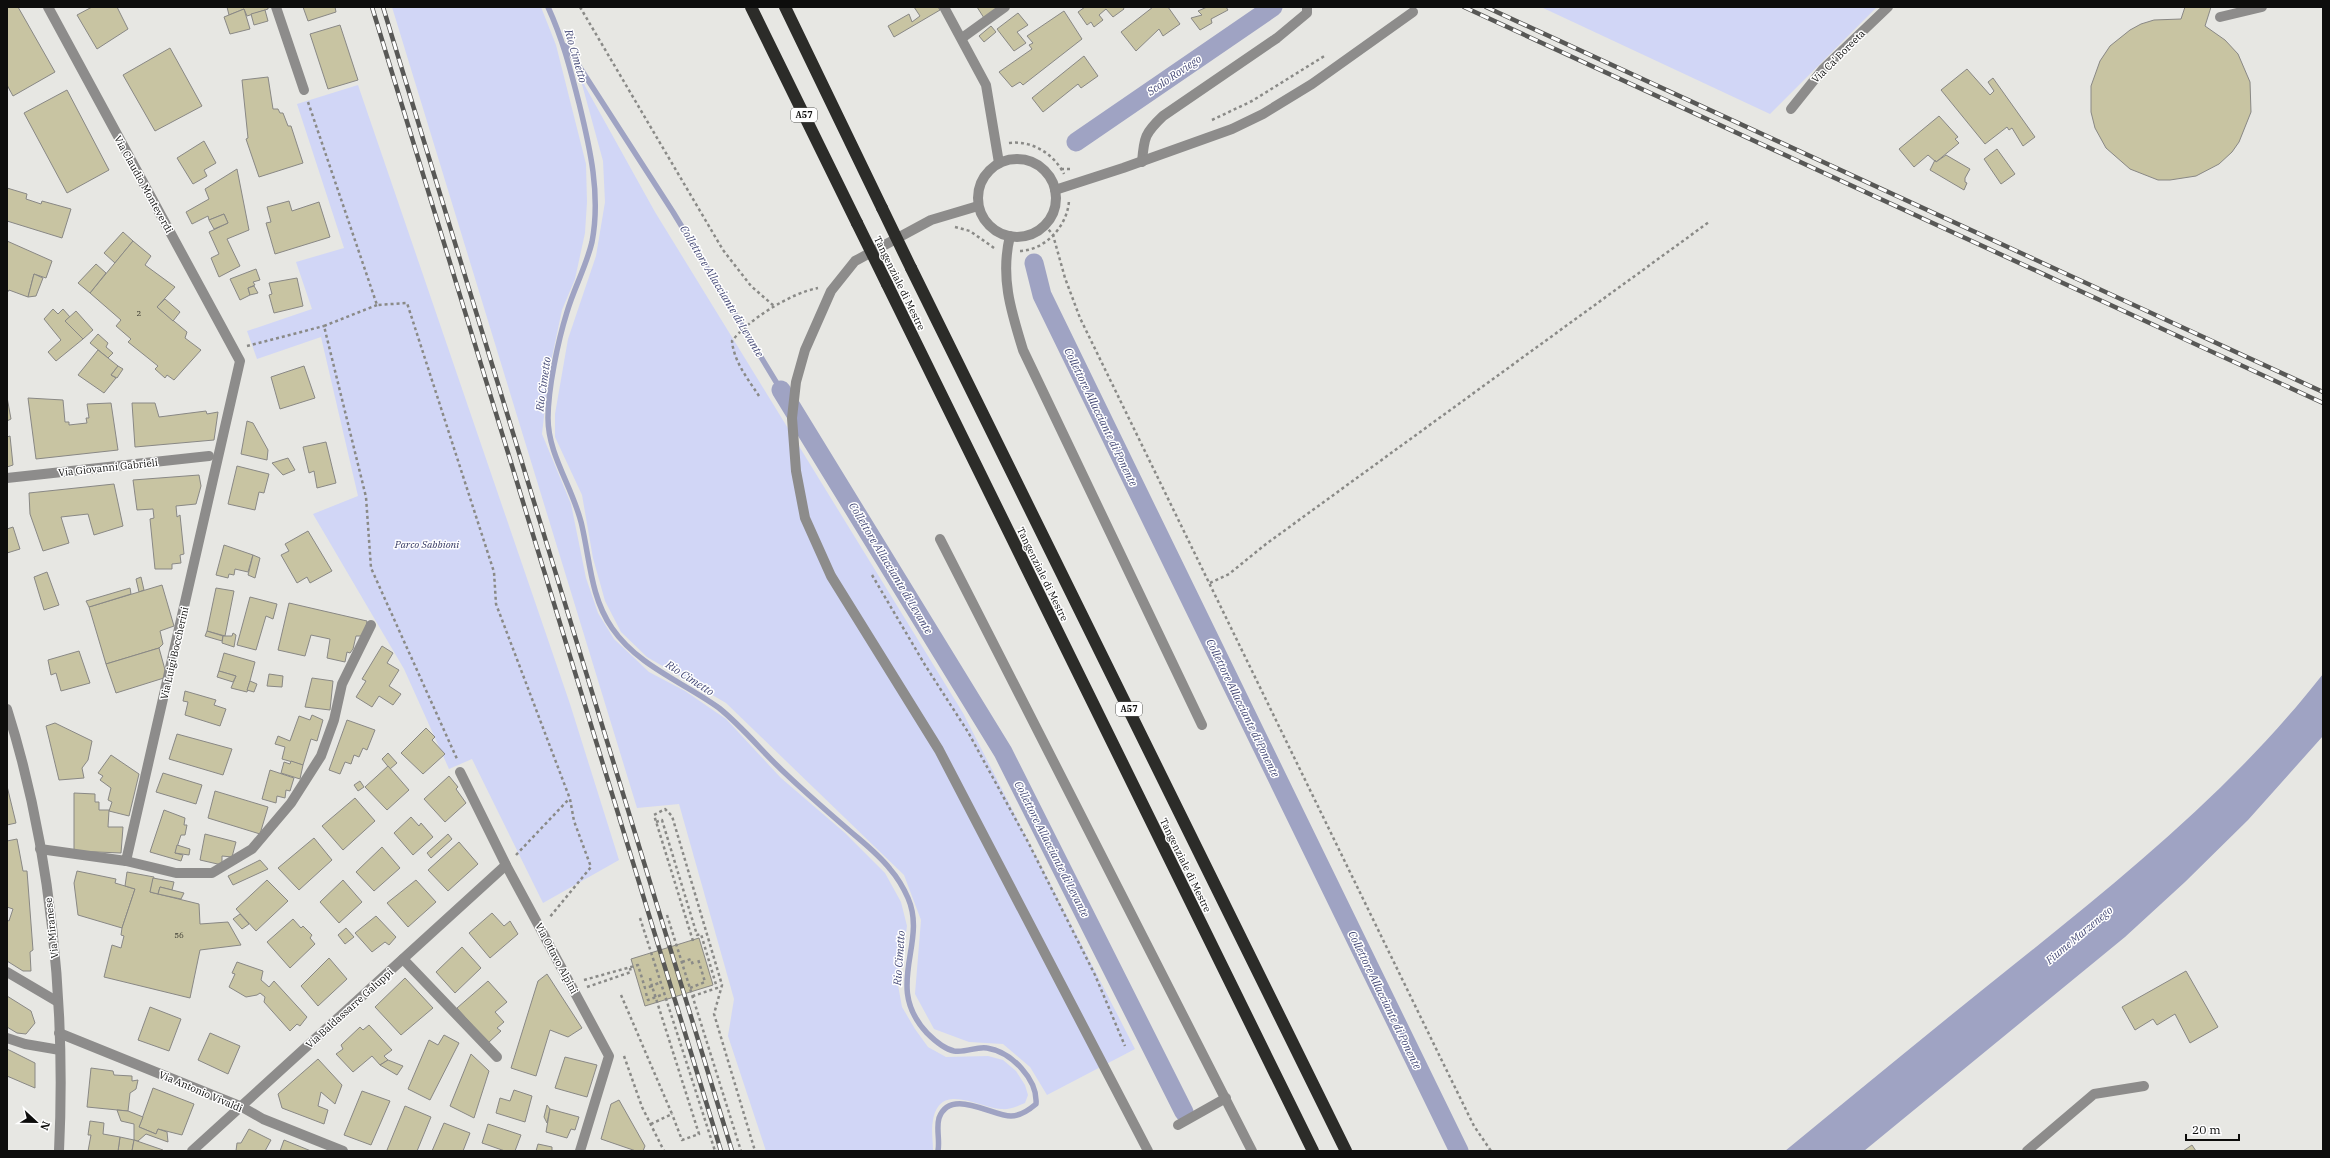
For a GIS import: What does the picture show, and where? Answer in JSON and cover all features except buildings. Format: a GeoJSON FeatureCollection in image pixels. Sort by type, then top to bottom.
{"type":"FeatureCollection","features":[{"type":"Feature","properties":{"kind":"highway","name":"Tangenziale di Mestre"},"geometry":{"type":"LineString","coordinates":[[750,7],[764,32],[1313,1151]]}},
{"type":"Feature","properties":{"kind":"highway","name":"Tangenziale di Mestre"},"geometry":{"type":"LineString","coordinates":[[785,7],[911,268],[1346,1151]]}},
{"type":"Feature","properties":{"kind":"street","name":"Via Claudio Monteverdi"},"geometry":{"type":"LineString","coordinates":[[48,7],[240,361]]}},
{"type":"Feature","properties":{"kind":"street"},"geometry":{"type":"LineString","coordinates":[[276,7],[304,90]]}},
{"type":"Feature","properties":{"kind":"street"},"geometry":{"type":"LineString","coordinates":[[944,7],[986,85],[995,146],[999,162]]}},
{"type":"Feature","properties":{"kind":"street"},"geometry":{"type":"LineString","coordinates":[[962,38],[1005,7]]}},
{"type":"Feature","properties":{"kind":"street"},"geometry":{"type":"LineString","coordinates":[[1142,162],[1143,145],[1148,130],[1163,116],[1277,38],[1307,13],[1307,7]]}},
{"type":"Feature","properties":{"kind":"street","name":"Via Ca' Boreeta"},"geometry":{"type":"LineString","coordinates":[[1791,109],[1823,69],[1888,7]]}},
{"type":"Feature","properties":{"kind":"street"},"geometry":{"type":"LineString","coordinates":[[2220,17],[2262,7]]}},
{"type":"Feature","properties":{"kind":"street"},"geometry":{"type":"LineString","coordinates":[[1055,190],[1142,162],[1232,129],[1263,114],[1312,84],[1413,12]]}},
{"type":"Feature","properties":{"kind":"street"},"geometry":{"type":"LineString","coordinates":[[1014,158],[1030,161],[1049,175],[1055,190],[1054,209],[1045,225],[1029,235],[1010,236],[990,226],[978,206],[978,189],[981,181],[989,170],[999,162],[1014,158]]}},
{"type":"Feature","properties":{"kind":"street"},"geometry":{"type":"LineString","coordinates":[[978,206],[931,220],[856,261],[832,291],[805,350],[796,382],[792,418],[795,461],[805,518],[831,576],[939,750],[1148,1151]]}},
{"type":"Feature","properties":{"kind":"street"},"geometry":{"type":"LineString","coordinates":[[1010,236],[1006,252],[1008,303],[1023,350],[1202,725]]}},
{"type":"Feature","properties":{"kind":"street","name":"Via Luigi Boccherini"},"geometry":{"type":"LineString","coordinates":[[126,861],[240,361]]}},
{"type":"Feature","properties":{"kind":"street","name":"Via Giovanni Gabrieli"},"geometry":{"type":"LineString","coordinates":[[7,478],[209,456]]}},
{"type":"Feature","properties":{"kind":"street"},"geometry":{"type":"LineString","coordinates":[[940,539],[1252,1151]]}},
{"type":"Feature","properties":{"kind":"street"},"geometry":{"type":"LineString","coordinates":[[40,849],[126,861],[176,873],[212,873],[252,848],[291,803],[321,756],[334,720],[342,684],[371,625]]}},
{"type":"Feature","properties":{"kind":"street","name":"Via Miranese"},"geometry":{"type":"LineString","coordinates":[[7,709],[9,726],[40,849],[47,886],[58,1002],[60,1050],[59,1151]]}},
{"type":"Feature","properties":{"kind":"street","name":"Via Ottavo Alpini"},"geometry":{"type":"LineString","coordinates":[[460,772],[506,865],[609,1056],[580,1151]]}},
{"type":"Feature","properties":{"kind":"street","name":"Via Baldassarre Galuppi"},"geometry":{"type":"LineString","coordinates":[[192,1151],[506,865]]}},
{"type":"Feature","properties":{"kind":"street"},"geometry":{"type":"LineString","coordinates":[[403,959],[497,1057]]}},
{"type":"Feature","properties":{"kind":"street"},"geometry":{"type":"LineString","coordinates":[[7,972],[58,1002]]}},
{"type":"Feature","properties":{"kind":"street","name":"Via Antonio Vivaldi"},"geometry":{"type":"LineString","coordinates":[[59,1033],[242,1107],[263,1119],[342,1151]]}},
{"type":"Feature","properties":{"kind":"street"},"geometry":{"type":"LineString","coordinates":[[7,1038],[25,1044],[60,1050]]}},
{"type":"Feature","properties":{"kind":"street"},"geometry":{"type":"LineString","coordinates":[[2027,1151],[2094,1094],[2144,1086]]}},
{"type":"Feature","properties":{"kind":"street"},"geometry":{"type":"LineString","coordinates":[[1178,1125],[1226,1098]]}},
{"type":"Feature","properties":{"kind":"path"},"geometry":{"type":"LineString","coordinates":[[580,7],[723,250],[751,286],[774,306]]}},
{"type":"Feature","properties":{"kind":"path"},"geometry":{"type":"LineString","coordinates":[[1206,122],[1252,101],[1331,52]]}},
{"type":"Feature","properties":{"kind":"path"},"geometry":{"type":"LineString","coordinates":[[304,90],[377,305]]}},
{"type":"Feature","properties":{"kind":"path"},"geometry":{"type":"LineString","coordinates":[[950,228],[970,231],[988,246],[1006,252],[1024,251],[1037,247],[1053,235],[1065,218],[1069,204],[1069,185],[1061,169],[1045,152],[1035,147],[1012,143],[995,146]]}},
{"type":"Feature","properties":{"kind":"path"},"geometry":{"type":"LineString","coordinates":[[1061,169],[1078,167]]}},
{"type":"Feature","properties":{"kind":"path"},"geometry":{"type":"LineString","coordinates":[[1210,584],[1229,574],[1278,535],[1709,222]]}},
{"type":"Feature","properties":{"kind":"path"},"geometry":{"type":"LineString","coordinates":[[1045,225],[1053,235],[1065,278],[1080,318],[1474,1126],[1491,1151]]}},
{"type":"Feature","properties":{"kind":"path"},"geometry":{"type":"LineString","coordinates":[[759,396],[733,352],[732,342],[738,334],[774,306],[802,291],[825,286]]}},
{"type":"Feature","properties":{"kind":"path"},"geometry":{"type":"LineString","coordinates":[[234,350],[324,326],[377,305],[407,303],[494,572],[496,604],[570,799],[574,821],[591,867],[548,920]]}},
{"type":"Feature","properties":{"kind":"path"},"geometry":{"type":"LineString","coordinates":[[324,326],[366,497],[371,568],[455,754],[460,772]]}},
{"type":"Feature","properties":{"kind":"path"},"geometry":{"type":"LineString","coordinates":[[872,575],[925,665],[968,732],[1028,842],[1095,975],[1125,1046]]}},
{"type":"Feature","properties":{"kind":"path"},"geometry":{"type":"LineString","coordinates":[[506,865],[570,799]]}},
{"type":"Feature","properties":{"kind":"path"},"geometry":{"type":"LineString","coordinates":[[692,941],[654,815],[665,809],[672,816],[722,985],[714,1014],[755,1151]]}},
{"type":"Feature","properties":{"kind":"path"},"geometry":{"type":"LineString","coordinates":[[656,822],[662,820],[697,935],[701,934],[717,988],[693,996]]}},
{"type":"Feature","properties":{"kind":"path"},"geometry":{"type":"LineString","coordinates":[[668,915],[741,1151]]}},
{"type":"Feature","properties":{"kind":"path"},"geometry":{"type":"LineString","coordinates":[[640,918],[715,1151]]}},
{"type":"Feature","properties":{"kind":"path"},"geometry":{"type":"LineString","coordinates":[[682,962],[691,959],[693,965]]}},
{"type":"Feature","properties":{"kind":"path"},"geometry":{"type":"LineString","coordinates":[[690,988],[705,982],[698,959]]}},
{"type":"Feature","properties":{"kind":"path"},"geometry":{"type":"LineString","coordinates":[[583,981],[638,965],[645,988],[661,982]]}},
{"type":"Feature","properties":{"kind":"path"},"geometry":{"type":"LineString","coordinates":[[587,987],[631,972],[630,968]]}},
{"type":"Feature","properties":{"kind":"path"},"geometry":{"type":"LineString","coordinates":[[621,995],[682,1140],[699,1134],[650,978]]}},
{"type":"Feature","properties":{"kind":"path"},"geometry":{"type":"LineString","coordinates":[[646,993],[648,1000],[664,994]]}},
{"type":"Feature","properties":{"kind":"path"},"geometry":{"type":"LineString","coordinates":[[650,1124],[672,1114]]}},
{"type":"Feature","properties":{"kind":"green space"},"geometry":{"type":"Polygon","coordinates":[[[392,7],[541,7],[556,45],[586,164],[587,202],[585,233],[575,279],[562,310],[549,371],[542,434],[571,504],[586,578],[598,613],[614,639],[649,672],[685,691],[726,719],[781,778],[845,833],[885,873],[901,902],[907,926],[898,985],[902,1007],[915,1029],[928,1047],[946,1057],[988,1056],[1003,1060],[1016,1071],[1025,1085],[1028,1095],[1025,1103],[1013,1108],[1004,1109],[992,1108],[961,1100],[952,1099],[943,1102],[937,1108],[933,1120],[933,1151],[766,1151],[728,1036],[734,999],[679,804],[637,808],[392,7]]]}},
{"type":"Feature","properties":{"kind":"green space"},"geometry":{"type":"Polygon","coordinates":[[[1541,7],[1877,7],[1770,114],[1541,7]]]}},
{"type":"Feature","properties":{"kind":"green space"},"geometry":{"type":"Polygon","coordinates":[[[580,77],[655,212],[963,713],[1135,1049],[1047,1095],[1030,1067],[1003,1044],[969,1042],[934,1029],[915,994],[921,920],[904,875],[726,703],[647,657],[621,632],[605,601],[593,558],[582,495],[555,437],[555,414],[568,339],[596,256],[605,202],[603,161],[580,77]]]}},
{"type":"Feature","properties":{"kind":"green space","name":"Parco Sabbioni"},"geometry":{"type":"Polygon","coordinates":[[[358,85],[570,704],[619,860],[543,903],[472,759],[449,769],[404,669],[313,514],[358,496],[321,337],[257,359],[247,331],[312,309],[296,262],[344,248],[297,104],[358,85]]]}},
{"type":"Feature","properties":{"kind":"water","name":"Fiume Marzenego"},"geometry":{"type":"Polygon","coordinates":[[[2323,674],[2323,736],[2248,820],[2185,882],[2125,937],[1864,1151],[1785,1151],[2117,881],[2205,803],[2286,719],[2323,674]]]}},
{"type":"Feature","properties":{"kind":"waterway","name":"Rio Cimetto"},"geometry":{"type":"LineString","coordinates":[[548,7],[566,54],[583,120],[595,189],[592,242],[587,260],[570,303],[557,350],[548,406],[549,432],[552,446],[578,512],[595,592],[605,616],[612,628],[635,653],[648,663],[719,708],[745,732],[769,758],[872,850],[893,872],[908,898],[913,915],[913,932],[908,965],[908,999],[914,1016],[927,1033],[950,1050],[963,1051],[987,1048],[996,1051],[1014,1061],[1022,1068],[1028,1077],[1033,1086],[1036,1104],[1021,1114],[1015,1116],[1003,1115],[972,1105],[962,1104],[952,1105],[944,1109],[938,1122],[938,1151]]}},
{"type":"Feature","properties":{"kind":"waterway","name":"Scolo Roviego"},"geometry":{"type":"LineString","coordinates":[[1076,142],[1273,7]]}},
{"type":"Feature","properties":{"kind":"waterway","name":"Collettore Allacciante di Levante"},"geometry":{"type":"LineString","coordinates":[[566,46],[673,212],[781,390]]}},
{"type":"Feature","properties":{"kind":"waterway","name":"Collettore Allacciante di Ponente"},"geometry":{"type":"LineString","coordinates":[[1034,263],[1042,295],[1459,1151]]}},
{"type":"Feature","properties":{"kind":"waterway","name":"Collettore Allacciante di Levante"},"geometry":{"type":"LineString","coordinates":[[781,390],[1003,752],[1184,1112]]}},
{"type":"Feature","properties":{"kind":"railway"},"geometry":{"type":"LineString","coordinates":[[372,7],[721,1151]]}},
{"type":"Feature","properties":{"kind":"railway"},"geometry":{"type":"LineString","coordinates":[[383,7],[732,1151]]}},
{"type":"Feature","properties":{"kind":"railway"},"geometry":{"type":"LineString","coordinates":[[1464,7],[2323,403]]}},
{"type":"Feature","properties":{"kind":"railway"},"geometry":{"type":"LineString","coordinates":[[1486,7],[2323,392]]}}]}
